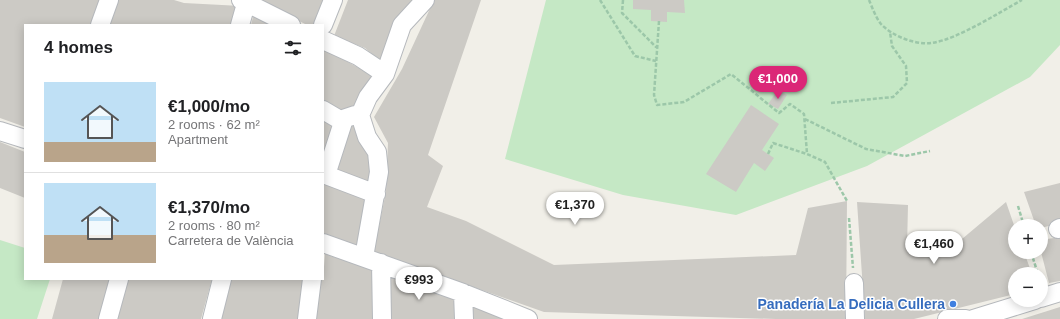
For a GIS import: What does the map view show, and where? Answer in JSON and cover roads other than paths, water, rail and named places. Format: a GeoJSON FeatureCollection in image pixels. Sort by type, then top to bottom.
{"type":"FeatureCollection","features":[{"type":"Feature","properties":{"kind":"street"},"geometry":{"type":"LineString","coordinates":[[100,24],[109,0]]}},
{"type":"Feature","properties":{"kind":"street"},"geometry":{"type":"LineString","coordinates":[[240,24],[245,0],[256,9],[289,24]]}},
{"type":"Feature","properties":{"kind":"street"},"geometry":{"type":"LineString","coordinates":[[323,24],[333,0]]}},
{"type":"Feature","properties":{"kind":"street"},"geometry":{"type":"LineString","coordinates":[[364,257],[379,172],[378,152],[367,137],[360,115],[368,97],[385,74],[402,25],[425,0]]}},
{"type":"Feature","properties":{"kind":"street"},"geometry":{"type":"LineString","coordinates":[[324,40],[358,56],[385,74]]}},
{"type":"Feature","properties":{"kind":"street"},"geometry":{"type":"LineString","coordinates":[[324,111],[340,120],[362,112]]}},
{"type":"Feature","properties":{"kind":"street"},"geometry":{"type":"LineString","coordinates":[[344,119],[326,175],[376,194]]}},
{"type":"Feature","properties":{"kind":"street"},"geometry":{"type":"LineString","coordinates":[[0,130],[24,139]]}},
{"type":"Feature","properties":{"kind":"street"},"geometry":{"type":"LineString","coordinates":[[324,243],[463,293],[528,319]]}},
{"type":"Feature","properties":{"kind":"street"},"geometry":{"type":"LineString","coordinates":[[381,263],[382,319]]}},
{"type":"Feature","properties":{"kind":"street"},"geometry":{"type":"LineString","coordinates":[[108,319],[119,280]]}},
{"type":"Feature","properties":{"kind":"street"},"geometry":{"type":"LineString","coordinates":[[212,319],[222,280]]}},
{"type":"Feature","properties":{"kind":"street"},"geometry":{"type":"LineString","coordinates":[[307,319],[312,280]]}},
{"type":"Feature","properties":{"kind":"street"},"geometry":{"type":"LineString","coordinates":[[854,283],[855,319]]}},
{"type":"Feature","properties":{"kind":"street"},"geometry":{"type":"LineString","coordinates":[[1048,296],[1060,292]]}},
{"type":"Feature","properties":{"kind":"street"},"geometry":{"type":"LineString","coordinates":[[463,293],[464,319]]}},
{"type":"Feature","properties":{"kind":"street"},"geometry":{"type":"LineString","coordinates":[[973,319],[1013,307]]}},
{"type":"Feature","properties":{"kind":"street"},"geometry":{"type":"LineString","coordinates":[[947,319],[966,319]]}},
{"type":"Feature","properties":{"kind":"place","name":"Panadería La Delicia Cullera"},"geometry":{"type":"Point","coordinates":[953,304]}}]}
